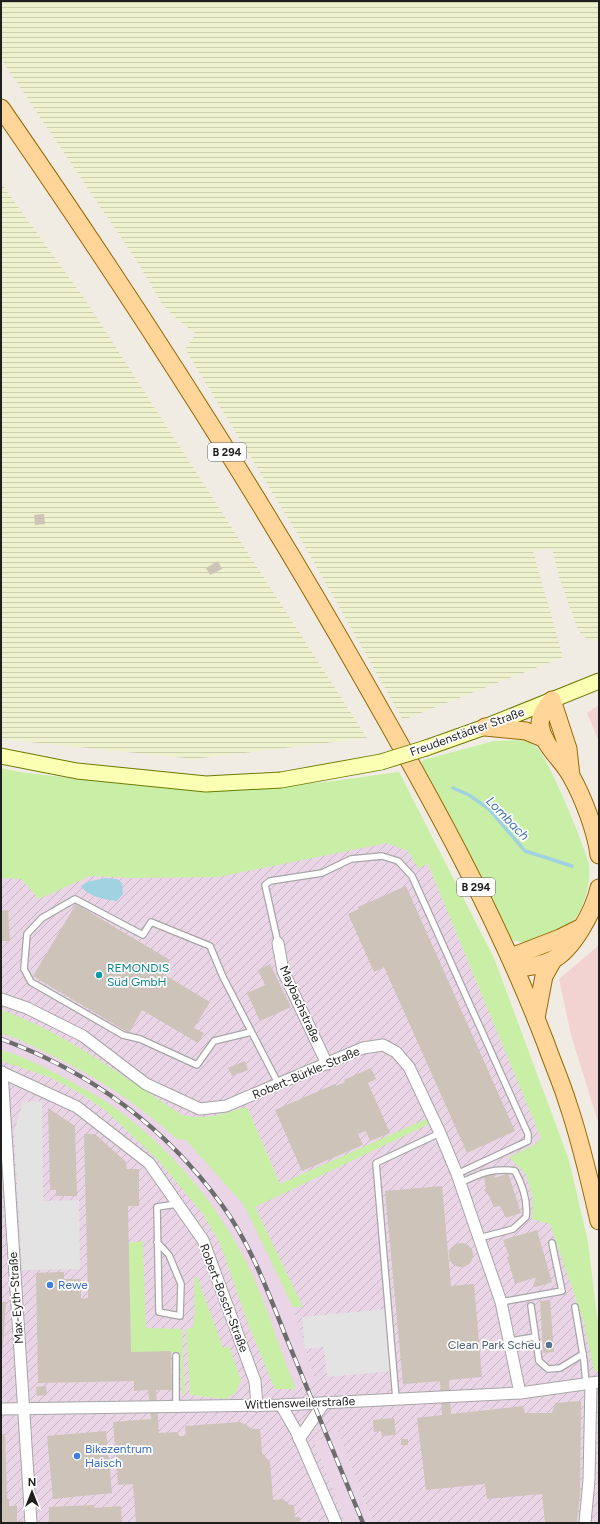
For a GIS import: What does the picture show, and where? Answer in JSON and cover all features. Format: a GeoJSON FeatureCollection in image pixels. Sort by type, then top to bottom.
{"type":"FeatureCollection","features":[{"type":"Feature","properties":{"kind":"main road","name":"B 294"},"geometry":{"type":"LineString","coordinates":[[1,108],[119,282],[256,497],[332,625],[436,807],[513,962],[536,1018],[568,1103],[599,1221]]}},
{"type":"Feature","properties":{"kind":"main road"},"geometry":{"type":"LineString","coordinates":[[552,700],[543,711],[540,723],[545,739],[571,776],[588,815],[599,855]]}},
{"type":"Feature","properties":{"kind":"main road"},"geometry":{"type":"LineString","coordinates":[[552,700],[568,749],[571,776]]}},
{"type":"Feature","properties":{"kind":"main road"},"geometry":{"type":"LineString","coordinates":[[484,727],[526,731],[545,739]]}},
{"type":"Feature","properties":{"kind":"main road"},"geometry":{"type":"LineString","coordinates":[[536,1018],[544,976],[553,960],[569,945],[582,927],[595,905],[599,888]]}},
{"type":"Feature","properties":{"kind":"main road"},"geometry":{"type":"LineString","coordinates":[[513,962],[582,927]]}},
{"type":"Feature","properties":{"kind":"main road"},"geometry":{"type":"LineString","coordinates":[[513,962],[539,965],[553,960]]}},
{"type":"Feature","properties":{"kind":"street","name":"Freudenstädter Straße"},"geometry":{"type":"LineString","coordinates":[[1,756],[77,771],[206,784],[281,780],[381,762],[426,748],[484,727],[599,681]]}},
{"type":"Feature","properties":{"kind":"street","name":"Maybachstraße"},"geometry":{"type":"LineString","coordinates":[[278,943],[283,971],[327,1064]]}},
{"type":"Feature","properties":{"kind":"street","name":"Robert-Bürkle-Straße"},"geometry":{"type":"LineString","coordinates":[[1,999],[27,1008],[83,1036],[146,1084],[200,1109],[226,1106],[279,1085],[363,1048],[383,1045],[396,1052],[409,1067],[440,1133],[458,1178],[501,1302],[520,1392]]}},
{"type":"Feature","properties":{"kind":"street","name":"Robert-Bosch-Straße"},"geometry":{"type":"LineString","coordinates":[[1,1072],[77,1107],[149,1163],[203,1240],[255,1381],[257,1406]]}},
{"type":"Feature","properties":{"kind":"street","name":"Max-Eyth-Straße"},"geometry":{"type":"LineString","coordinates":[[1,1072],[16,1230],[22,1409],[31,1523]]}},
{"type":"Feature","properties":{"kind":"street","name":"Wittlensweilerstraße"},"geometry":{"type":"LineString","coordinates":[[1,1409],[281,1405],[520,1392],[592,1383]]}},
{"type":"Feature","properties":{"kind":"street"},"geometry":{"type":"LineString","coordinates":[[585,1523],[589,1480],[592,1383]]}},
{"type":"Feature","properties":{"kind":"street"},"geometry":{"type":"LineString","coordinates":[[299,1439],[324,1403]]}},
{"type":"Feature","properties":{"kind":"street"},"geometry":{"type":"LineString","coordinates":[[281,1405],[299,1439],[336,1523]]}},
{"type":"Feature","properties":{"kind":"lane"},"geometry":{"type":"LineString","coordinates":[[278,943],[266,895],[265,885],[270,881],[322,873],[350,859],[382,856],[398,861],[412,876],[528,1134],[528,1141],[458,1178]]}},
{"type":"Feature","properties":{"kind":"lane"},"geometry":{"type":"LineString","coordinates":[[251,1032],[214,1041],[197,1065],[140,1039],[123,1036],[31,982],[24,969],[27,934],[42,918],[75,899],[143,935],[151,922],[210,946],[223,977],[279,1085]]}},
{"type":"Feature","properties":{"kind":"lane"},"geometry":{"type":"LineString","coordinates":[[396,1399],[376,1163],[440,1133]]}},
{"type":"Feature","properties":{"kind":"lane"},"geometry":{"type":"LineString","coordinates":[[458,1178],[481,1172],[503,1169],[516,1171],[522,1184],[527,1206],[526,1217],[513,1229],[479,1238]]}},
{"type":"Feature","properties":{"kind":"lane"},"geometry":{"type":"LineString","coordinates":[[157,1242],[169,1255],[181,1284],[180,1316],[158,1312],[156,1207],[177,1204]]}},
{"type":"Feature","properties":{"kind":"lane"},"geometry":{"type":"LineString","coordinates":[[501,1302],[562,1291],[552,1243]]}},
{"type":"Feature","properties":{"kind":"lane"},"geometry":{"type":"LineString","coordinates":[[531,1306],[538,1361],[548,1369],[560,1368],[583,1354]]}},
{"type":"Feature","properties":{"kind":"lane"},"geometry":{"type":"LineString","coordinates":[[575,1307],[583,1354],[592,1383]]}},
{"type":"Feature","properties":{"kind":"lane"},"geometry":{"type":"LineString","coordinates":[[510,1340],[535,1336]]}},
{"type":"Feature","properties":{"kind":"lane"},"geometry":{"type":"LineString","coordinates":[[176,1356],[176,1406]]}},
{"type":"Feature","properties":{"kind":"shaded area"},"geometry":{"type":"Polygon","coordinates":[[[599,705],[599,742],[587,713],[599,705]]]}},
{"type":"Feature","properties":{"kind":"shaded area"},"geometry":{"type":"Polygon","coordinates":[[[1,781],[264,801],[394,782],[552,1162],[599,1329],[599,1523],[373,1523],[337,1430],[315,1443],[346,1523],[1,1523],[1,781]]]}},
{"type":"Feature","properties":{"kind":"shaded area"},"geometry":{"type":"Polygon","coordinates":[[[599,945],[599,1125],[571,1035],[559,979],[599,945]]]}},
{"type":"Feature","properties":{"kind":"shaded area"},"geometry":{"type":"Polygon","coordinates":[[[1,1033],[66,1062],[109,1087],[154,1118],[177,1139],[186,1139],[244,1205],[293,1307],[316,1384],[296,1389],[249,1268],[228,1231],[210,1204],[182,1169],[142,1129],[111,1105],[51,1071],[1,1050],[1,1033]]]}},
{"type":"Feature","properties":{"kind":"shaded area"},"geometry":{"type":"Polygon","coordinates":[[[42,1101],[43,1201],[79,1200],[80,1269],[22,1270],[14,1132],[23,1102],[42,1101]]]}},
{"type":"Feature","properties":{"kind":"shaded area"},"geometry":{"type":"Polygon","coordinates":[[[387,1309],[393,1371],[327,1377],[324,1347],[305,1349],[302,1317],[387,1309]]]}},
{"type":"Feature","properties":{"kind":"shaded area"},"geometry":{"type":"Polygon","coordinates":[[[337,1429],[373,1523],[346,1523],[315,1443],[337,1429]]]}},
{"type":"Feature","properties":{"kind":"green space"},"geometry":{"type":"Polygon","coordinates":[[[1,1],[599,1],[599,641],[593,641],[584,637],[578,630],[559,577],[552,548],[533,551],[563,657],[403,720],[303,543],[185,349],[196,334],[178,320],[162,304],[138,263],[1,59],[1,1]]]}},
{"type":"Feature","properties":{"kind":"green space"},"geometry":{"type":"Polygon","coordinates":[[[1,183],[86,301],[367,738],[194,759],[1,739],[1,183]]]}},
{"type":"Feature","properties":{"kind":"green space"},"geometry":{"type":"Polygon","coordinates":[[[526,740],[538,749],[550,769],[582,842],[589,865],[587,893],[576,918],[566,927],[528,944],[509,939],[421,763],[423,760],[494,741],[526,740]]]}},
{"type":"Feature","properties":{"kind":"green space"},"geometry":{"type":"Polygon","coordinates":[[[1,768],[19,772],[120,784],[226,789],[326,782],[399,772],[494,958],[569,1160],[588,1242],[599,1332],[599,1372],[594,1371],[584,1322],[550,1224],[532,1219],[533,1198],[526,1174],[509,1157],[536,1144],[541,1138],[428,864],[418,868],[408,851],[387,843],[218,877],[132,878],[90,876],[39,899],[21,879],[1,878],[1,768]]]}},
{"type":"Feature","properties":{"kind":"green space"},"geometry":{"type":"Polygon","coordinates":[[[1,1010],[49,1031],[72,1044],[182,1115],[192,1117],[208,1117],[247,1107],[280,1184],[426,1119],[429,1124],[255,1207],[303,1307],[293,1307],[244,1205],[186,1140],[177,1139],[146,1113],[112,1089],[77,1068],[41,1050],[1,1033],[1,1010]]]}},
{"type":"Feature","properties":{"kind":"green space"},"geometry":{"type":"Polygon","coordinates":[[[1,1050],[42,1066],[106,1102],[153,1139],[191,1178],[223,1222],[249,1268],[262,1298],[296,1389],[275,1389],[249,1326],[220,1243],[203,1214],[159,1161],[105,1110],[78,1092],[49,1077],[1,1061],[1,1050]]]}},
{"type":"Feature","properties":{"kind":"green space"},"geometry":{"type":"Polygon","coordinates":[[[143,1241],[146,1328],[182,1329],[185,1394],[182,1394],[180,1352],[131,1352],[128,1243],[143,1241]]]}},
{"type":"Feature","properties":{"kind":"green space"},"geometry":{"type":"Polygon","coordinates":[[[194,1277],[197,1277],[223,1348],[229,1347],[241,1380],[236,1392],[226,1399],[190,1395],[186,1330],[193,1327],[195,1313],[194,1277]]]}},
{"type":"Feature","properties":{"kind":"water"},"geometry":{"type":"Polygon","coordinates":[[[105,878],[117,879],[122,883],[123,894],[117,901],[92,895],[81,886],[87,882],[105,878]]]}},
{"type":"Feature","properties":{"kind":"building"},"geometry":{"type":"Polygon","coordinates":[[[44,514],[45,524],[35,525],[34,515],[44,514]]]}},
{"type":"Feature","properties":{"kind":"building"},"geometry":{"type":"Polygon","coordinates":[[[218,561],[222,569],[210,575],[206,568],[218,561]]]}},
{"type":"Feature","properties":{"kind":"building"},"geometry":{"type":"Polygon","coordinates":[[[406,886],[515,1131],[467,1153],[384,967],[374,972],[348,914],[359,909],[358,907],[406,886]]]}},
{"type":"Feature","properties":{"kind":"building","name":"REMONDIS Süd GmbH"},"geometry":{"type":"Polygon","coordinates":[[[76,904],[170,960],[163,974],[210,1002],[194,1028],[204,1033],[198,1043],[142,1010],[129,1033],[33,976],[76,904]]]}},
{"type":"Feature","properties":{"kind":"building"},"geometry":{"type":"Polygon","coordinates":[[[8,910],[10,941],[1,941],[1,911],[8,910]]]}},
{"type":"Feature","properties":{"kind":"building"},"geometry":{"type":"Polygon","coordinates":[[[270,964],[291,1007],[260,1021],[247,993],[265,985],[258,970],[270,964]]]}},
{"type":"Feature","properties":{"kind":"building"},"geometry":{"type":"Polygon","coordinates":[[[245,1061],[248,1070],[232,1076],[228,1068],[245,1061]]]}},
{"type":"Feature","properties":{"kind":"building"},"geometry":{"type":"Polygon","coordinates":[[[371,1068],[376,1079],[368,1083],[390,1133],[370,1141],[366,1131],[358,1134],[363,1145],[302,1171],[275,1110],[335,1084],[336,1086],[345,1082],[344,1080],[371,1068]]]}},
{"type":"Feature","properties":{"kind":"building"},"geometry":{"type":"Polygon","coordinates":[[[48,1108],[75,1126],[77,1196],[56,1196],[56,1190],[50,1190],[48,1108]]]}},
{"type":"Feature","properties":{"kind":"building"},"geometry":{"type":"Polygon","coordinates":[[[84,1134],[95,1134],[126,1162],[127,1169],[139,1169],[139,1206],[128,1206],[131,1352],[171,1351],[172,1390],[156,1390],[159,1433],[178,1432],[179,1436],[186,1436],[185,1426],[240,1422],[253,1429],[260,1429],[262,1453],[270,1462],[273,1500],[283,1499],[290,1505],[294,1505],[295,1517],[300,1517],[300,1523],[136,1523],[133,1484],[118,1485],[113,1422],[151,1419],[148,1390],[134,1391],[134,1381],[38,1383],[36,1273],[64,1272],[64,1279],[81,1279],[81,1299],[88,1298],[84,1134]]]}},
{"type":"Feature","properties":{"kind":"building"},"geometry":{"type":"Polygon","coordinates":[[[492,1172],[495,1178],[508,1173],[521,1213],[506,1218],[500,1206],[494,1207],[489,1196],[484,1190],[486,1188],[484,1177],[492,1172]]]}},
{"type":"Feature","properties":{"kind":"building"},"geometry":{"type":"Polygon","coordinates":[[[442,1186],[451,1286],[474,1284],[482,1377],[449,1380],[451,1414],[523,1406],[525,1413],[552,1413],[555,1403],[581,1401],[580,1494],[577,1523],[545,1523],[542,1494],[487,1499],[485,1484],[426,1490],[417,1418],[442,1415],[440,1381],[403,1384],[385,1191],[442,1186]]]}},
{"type":"Feature","properties":{"kind":"building"},"geometry":{"type":"Polygon","coordinates":[[[537,1230],[552,1282],[536,1287],[533,1286],[536,1278],[533,1278],[515,1284],[507,1257],[509,1256],[503,1240],[537,1230]]]}},
{"type":"Feature","properties":{"kind":"building"},"geometry":{"type":"Polygon","coordinates":[[[461,1243],[470,1246],[473,1255],[470,1264],[461,1267],[452,1264],[449,1255],[452,1246],[461,1243]]]}},
{"type":"Feature","properties":{"kind":"building"},"geometry":{"type":"Polygon","coordinates":[[[550,1300],[554,1352],[543,1353],[540,1301],[550,1300]]]}},
{"type":"Feature","properties":{"kind":"building"},"geometry":{"type":"Polygon","coordinates":[[[1,1302],[6,1302],[2,1357],[1,1357],[1,1302]]]}},
{"type":"Feature","properties":{"kind":"building"},"geometry":{"type":"Polygon","coordinates":[[[46,1386],[47,1395],[37,1396],[36,1387],[46,1386]]]}},
{"type":"Feature","properties":{"kind":"building"},"geometry":{"type":"Polygon","coordinates":[[[394,1418],[396,1435],[382,1436],[381,1431],[374,1432],[373,1420],[394,1418]]]}},
{"type":"Feature","properties":{"kind":"building"},"geometry":{"type":"Polygon","coordinates":[[[106,1431],[112,1493],[53,1499],[47,1436],[106,1431]]]}},
{"type":"Feature","properties":{"kind":"building"},"geometry":{"type":"Polygon","coordinates":[[[1,1434],[5,1434],[7,1499],[9,1499],[9,1506],[17,1506],[17,1521],[23,1521],[23,1523],[1,1523],[1,1434]]]}},
{"type":"Feature","properties":{"kind":"building"},"geometry":{"type":"Polygon","coordinates":[[[401,1439],[408,1439],[408,1445],[401,1445],[401,1439]]]}},
{"type":"Feature","properties":{"kind":"building"},"geometry":{"type":"Polygon","coordinates":[[[94,1505],[94,1508],[121,1506],[122,1523],[49,1523],[49,1507],[94,1505]]]}},
{"type":"Feature","properties":{"kind":"waterway","name":"Lombach"},"geometry":{"type":"LineString","coordinates":[[453,788],[469,795],[489,809],[525,851],[572,866]]}},
{"type":"Feature","properties":{"kind":"railway"},"geometry":{"type":"LineString","coordinates":[[1,1039],[34,1052],[66,1068],[96,1086],[124,1106],[151,1127],[176,1151],[200,1177],[222,1205],[242,1237],[259,1271],[363,1523]]}},
{"type":"Feature","properties":{"kind":"place","name":"REMONDIS Süd GmbH"},"geometry":{"type":"Point","coordinates":[99,975]}},
{"type":"Feature","properties":{"kind":"place","name":"Rewe"},"geometry":{"type":"Point","coordinates":[50,1285]}},
{"type":"Feature","properties":{"kind":"place","name":"Clean Park Scheu"},"geometry":{"type":"Point","coordinates":[549,1345]}},
{"type":"Feature","properties":{"kind":"place","name":"Bikezentrum Haisch"},"geometry":{"type":"Point","coordinates":[77,1456]}}]}
